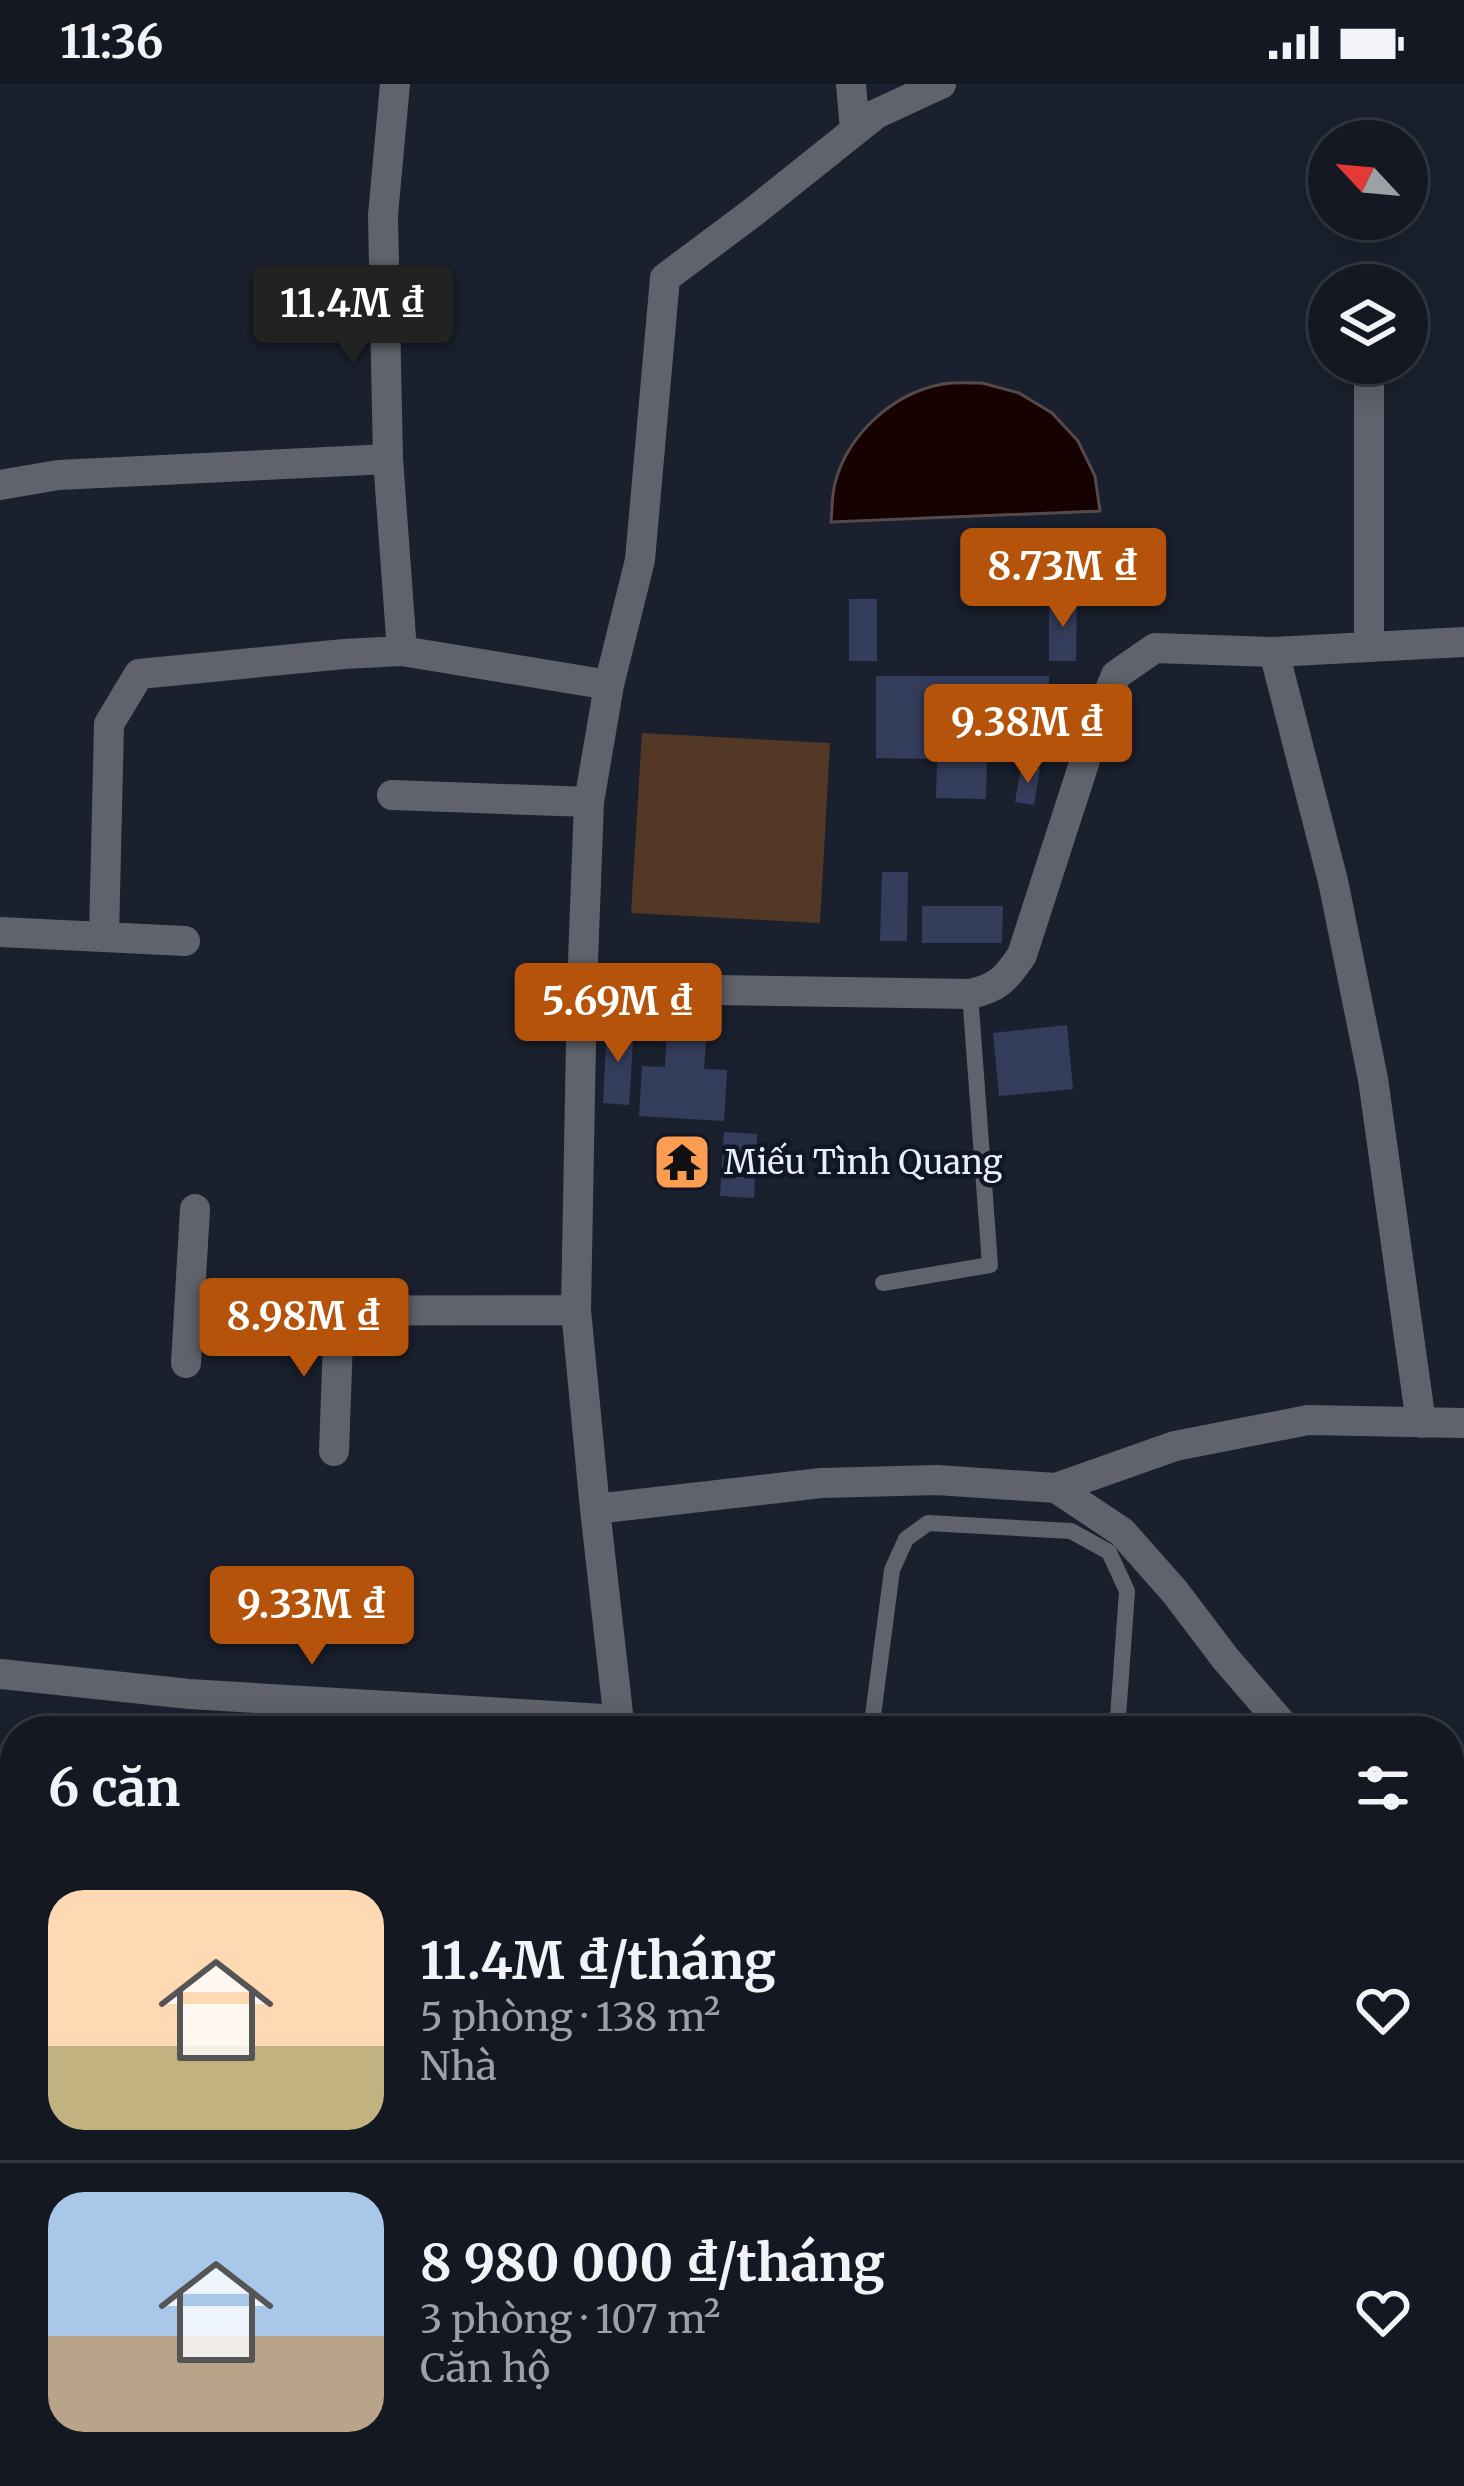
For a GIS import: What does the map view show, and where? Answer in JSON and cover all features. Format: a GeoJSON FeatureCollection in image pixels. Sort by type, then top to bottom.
{"type":"FeatureCollection","features":[{"type":"Feature","properties":{"kind":"street"},"geometry":{"type":"LineString","coordinates":[[395,84],[383,215],[388,459],[402,651]]}},
{"type":"Feature","properties":{"kind":"street"},"geometry":{"type":"LineString","coordinates":[[851,84],[855,130]]}},
{"type":"Feature","properties":{"kind":"street"},"geometry":{"type":"LineString","coordinates":[[619,1716],[576,1310],[582,988],[589,802],[609,685],[640,560],[665,278],[875,114],[941,84]]}},
{"type":"Feature","properties":{"kind":"street"},"geometry":{"type":"LineString","coordinates":[[1369,647],[1370,384]]}},
{"type":"Feature","properties":{"kind":"street"},"geometry":{"type":"LineString","coordinates":[[0,485],[58,476],[388,459]]}},
{"type":"Feature","properties":{"kind":"street"},"geometry":{"type":"LineString","coordinates":[[582,988],[970,994],[990,990],[1022,956],[1116,675],[1156,648],[1274,652],[1464,642]]}},
{"type":"Feature","properties":{"kind":"street"},"geometry":{"type":"LineString","coordinates":[[104,937],[109,724],[139,674],[402,651],[609,685]]}},
{"type":"Feature","properties":{"kind":"street"},"geometry":{"type":"LineString","coordinates":[[1274,652],[1333,881],[1373,1079],[1421,1423]]}},
{"type":"Feature","properties":{"kind":"street"},"geometry":{"type":"LineString","coordinates":[[392,795],[589,802]]}},
{"type":"Feature","properties":{"kind":"street"},"geometry":{"type":"LineString","coordinates":[[0,932],[185,941]]}},
{"type":"Feature","properties":{"kind":"street"},"geometry":{"type":"LineString","coordinates":[[186,1363],[195,1208]]}},
{"type":"Feature","properties":{"kind":"street"},"geometry":{"type":"LineString","coordinates":[[189,1311],[576,1310]]}},
{"type":"Feature","properties":{"kind":"street"},"geometry":{"type":"LineString","coordinates":[[334,1451],[339,1312]]}},
{"type":"Feature","properties":{"kind":"street"},"geometry":{"type":"LineString","coordinates":[[595,1509],[821,1483],[937,1480],[1056,1488],[1175,1446],[1308,1420],[1464,1424]]}},
{"type":"Feature","properties":{"kind":"street"},"geometry":{"type":"LineString","coordinates":[[1056,1488],[1122,1532],[1275,1716]]}},
{"type":"Feature","properties":{"kind":"street"},"geometry":{"type":"LineString","coordinates":[[0,1674],[189,1694],[485,1716]]}},
{"type":"Feature","properties":{"kind":"lane"},"geometry":{"type":"LineString","coordinates":[[883,1283],[990,1265],[970,994]]}},
{"type":"Feature","properties":{"kind":"lane"},"geometry":{"type":"LineString","coordinates":[[873,1716],[892,1570],[906,1539],[928,1523],[1071,1531],[1108,1552],[1127,1591],[1118,1716]]}},
{"type":"Feature","properties":{"kind":"shaded area"},"geometry":{"type":"Polygon","coordinates":[[[982,383],[1019,393],[1052,413],[1078,441],[1095,476],[1100,511],[831,522],[841,465],[875,418],[925,389],[982,383]]]}},
{"type":"Feature","properties":{"kind":"shaded area"},"geometry":{"type":"Polygon","coordinates":[[[642,733],[830,743],[820,923],[631,913],[642,733]]]}},
{"type":"Feature","properties":{"kind":"building"},"geometry":{"type":"Polygon","coordinates":[[[849,599],[877,599],[877,661],[849,661],[849,599]]]}},
{"type":"Feature","properties":{"kind":"building"},"geometry":{"type":"Polygon","coordinates":[[[1049,599],[1077,599],[1076,661],[1049,661],[1049,599]]]}},
{"type":"Feature","properties":{"kind":"building"},"geometry":{"type":"Polygon","coordinates":[[[876,676],[1049,676],[1048,759],[987,758],[986,799],[936,798],[937,759],[876,758],[876,676]]]}},
{"type":"Feature","properties":{"kind":"building"},"geometry":{"type":"Polygon","coordinates":[[[1021,766],[1040,769],[1034,805],[1015,802],[1021,766]]]}},
{"type":"Feature","properties":{"kind":"building"},"geometry":{"type":"Polygon","coordinates":[[[882,872],[908,872],[907,941],[880,941],[882,872]]]}},
{"type":"Feature","properties":{"kind":"building"},"geometry":{"type":"Polygon","coordinates":[[[922,906],[1003,906],[1002,943],[922,943],[922,906]]]}},
{"type":"Feature","properties":{"kind":"building"},"geometry":{"type":"Polygon","coordinates":[[[607,1025],[634,1027],[629,1105],[603,1103],[607,1025]]]}},
{"type":"Feature","properties":{"kind":"building"},"geometry":{"type":"Polygon","coordinates":[[[1067,1025],[1073,1089],[999,1096],[993,1033],[1067,1025]]]}},
{"type":"Feature","properties":{"kind":"building"},"geometry":{"type":"Polygon","coordinates":[[[667,1029],[707,1031],[704,1069],[727,1070],[724,1121],[639,1116],[642,1066],[665,1067],[667,1029]]]}},
{"type":"Feature","properties":{"kind":"building"},"geometry":{"type":"Polygon","coordinates":[[[724,1132],[757,1134],[754,1198],[720,1196],[724,1132]]]}},
{"type":"Feature","properties":{"kind":"place","name":"Miếu Tình Quang"},"geometry":{"type":"Point","coordinates":[682,1162]}}]}
